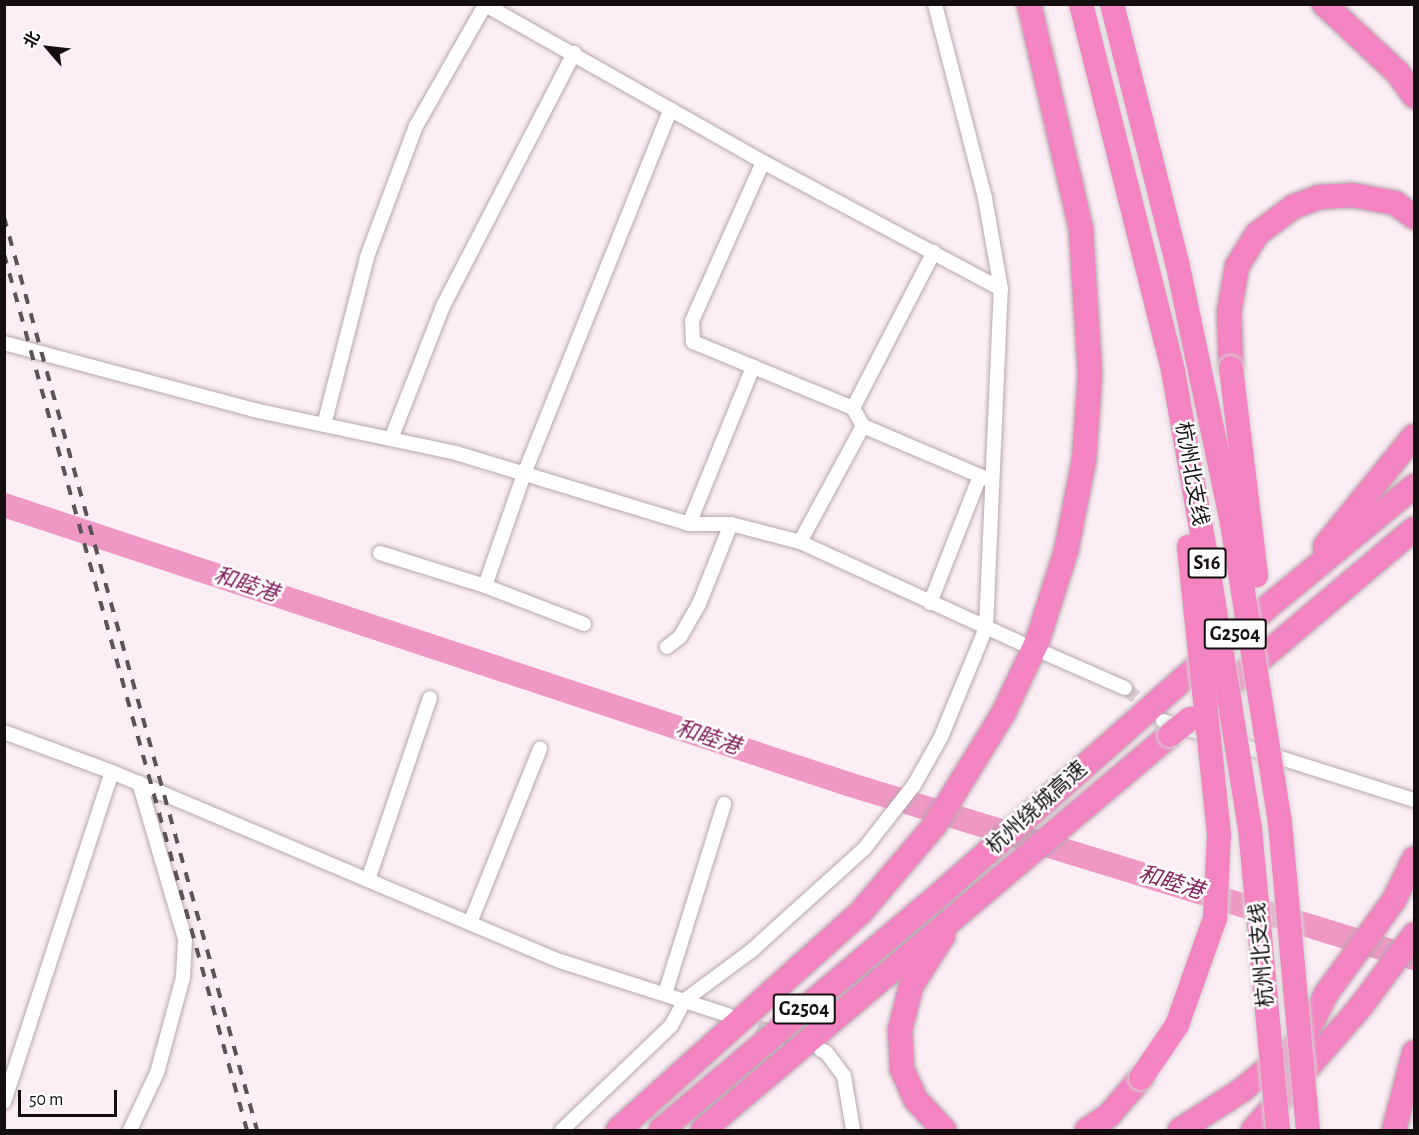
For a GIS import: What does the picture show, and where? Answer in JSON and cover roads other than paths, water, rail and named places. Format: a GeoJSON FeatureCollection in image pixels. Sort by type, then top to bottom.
{"type":"FeatureCollection","features":[{"type":"Feature","properties":{"kind":"highway"},"geometry":{"type":"LineString","coordinates":[[618,1131],[860,913],[934,826],[1004,714],[1037,642],[1066,551],[1084,460],[1090,374],[1081,229],[1029,4]]}},
{"type":"Feature","properties":{"kind":"highway","name":"杭州北支线"},"geometry":{"type":"LineString","coordinates":[[1081,4],[1173,371],[1250,828],[1278,1131]]}},
{"type":"Feature","properties":{"kind":"highway","name":"杭州北支线"},"geometry":{"type":"LineString","coordinates":[[1112,4],[1177,262],[1233,523],[1280,823],[1308,1131]]}},
{"type":"Feature","properties":{"kind":"highway"},"geometry":{"type":"LineString","coordinates":[[1324,4],[1398,73],[1414,96]]}},
{"type":"Feature","properties":{"kind":"highway"},"geometry":{"type":"LineString","coordinates":[[1280,823],[1231,368],[1229,312],[1237,266],[1257,234],[1293,207],[1319,197],[1352,195],[1395,203],[1414,217]]}},
{"type":"Feature","properties":{"kind":"highway"},"geometry":{"type":"LineString","coordinates":[[1087,1131],[1109,1115],[1141,1078],[1177,1025],[1197,977],[1215,918],[1219,844],[1173,371]]}},
{"type":"Feature","properties":{"kind":"highway"},"geometry":{"type":"LineString","coordinates":[[1287,591],[1414,436]]}},
{"type":"Feature","properties":{"kind":"highway","name":"杭州绕城高速"},"geometry":{"type":"LineString","coordinates":[[661,1131],[947,888],[1287,591],[1414,486]]}},
{"type":"Feature","properties":{"kind":"highway","name":"杭州绕城高速"},"geometry":{"type":"LineString","coordinates":[[703,1131],[1094,799],[1166,728],[1190,719],[1414,529]]}},
{"type":"Feature","properties":{"kind":"highway"},"geometry":{"type":"LineString","coordinates":[[1180,1131],[1242,1090],[1303,1039],[1326,994],[1394,900],[1414,859]]}},
{"type":"Feature","properties":{"kind":"highway"},"geometry":{"type":"LineString","coordinates":[[944,1131],[916,1100],[902,1069],[900,1030],[910,986],[967,905]]}},
{"type":"Feature","properties":{"kind":"highway"},"geometry":{"type":"LineString","coordinates":[[1253,1131],[1361,1006],[1414,935]]}},
{"type":"Feature","properties":{"kind":"highway"},"geometry":{"type":"LineString","coordinates":[[1394,1131],[1414,1053]]}},
{"type":"Feature","properties":{"kind":"street"},"geometry":{"type":"LineString","coordinates":[[562,1131],[671,1026],[685,1000],[751,951],[864,849],[914,785],[941,737],[986,628],[986,479],[1000,289],[985,198],[935,4]]}},
{"type":"Feature","properties":{"kind":"street"},"geometry":{"type":"LineString","coordinates":[[324,425],[367,257],[416,126],[484,5],[574,53],[763,162],[1000,289]]}},
{"type":"Feature","properties":{"kind":"street"},"geometry":{"type":"LineString","coordinates":[[391,439],[444,304],[574,53]]}},
{"type":"Feature","properties":{"kind":"street"},"geometry":{"type":"LineString","coordinates":[[485,586],[524,474],[671,109]]}},
{"type":"Feature","properties":{"kind":"street"},"geometry":{"type":"LineString","coordinates":[[763,162],[692,321],[693,342],[854,408],[863,426],[986,479]]}},
{"type":"Feature","properties":{"kind":"street"},"geometry":{"type":"LineString","coordinates":[[854,408],[934,252]]}},
{"type":"Feature","properties":{"kind":"street"},"geometry":{"type":"LineString","coordinates":[[4,344],[324,425],[391,439],[524,474],[689,524],[731,524],[800,542],[1021,643]]}},
{"type":"Feature","properties":{"kind":"street"},"geometry":{"type":"LineString","coordinates":[[689,524],[753,367]]}},
{"type":"Feature","properties":{"kind":"street"},"geometry":{"type":"LineString","coordinates":[[800,542],[863,426]]}},
{"type":"Feature","properties":{"kind":"street"},"geometry":{"type":"LineString","coordinates":[[930,603],[986,479]]}},
{"type":"Feature","properties":{"kind":"street"},"geometry":{"type":"LineString","coordinates":[[667,647],[680,637],[699,604],[731,524]]}},
{"type":"Feature","properties":{"kind":"street"},"geometry":{"type":"LineString","coordinates":[[380,553],[485,586],[584,624]]}},
{"type":"Feature","properties":{"kind":"street"},"geometry":{"type":"LineString","coordinates":[[1047,654],[1125,688]]}},
{"type":"Feature","properties":{"kind":"street"},"geometry":{"type":"LineString","coordinates":[[368,880],[430,698]]}},
{"type":"Feature","properties":{"kind":"street"},"geometry":{"type":"LineString","coordinates":[[1166,728],[1414,800]]}},
{"type":"Feature","properties":{"kind":"street"},"geometry":{"type":"LineString","coordinates":[[4,732],[139,783],[560,961],[728,1015]]}},
{"type":"Feature","properties":{"kind":"street"},"geometry":{"type":"LineString","coordinates":[[470,923],[540,749]]}},
{"type":"Feature","properties":{"kind":"street"},"geometry":{"type":"LineString","coordinates":[[4,1102],[112,772]]}},
{"type":"Feature","properties":{"kind":"street"},"geometry":{"type":"LineString","coordinates":[[130,1131],[158,1073],[183,978],[185,939],[139,783]]}},
{"type":"Feature","properties":{"kind":"street"},"geometry":{"type":"LineString","coordinates":[[665,994],[723,804]]}},
{"type":"Feature","properties":{"kind":"street"},"geometry":{"type":"LineString","coordinates":[[820,1050],[826,1052],[844,1076],[853,1131]]}},
{"type":"Feature","properties":{"kind":"waterway","name":"和睦港"},"geometry":{"type":"LineString","coordinates":[[4,505],[848,784],[1414,958]]}},
{"type":"Feature","properties":{"kind":"tunnel"},"geometry":{"type":"LineString","coordinates":[[1125,688],[1153,712]]}},
{"type":"Feature","properties":{"kind":"tunnel"},"geometry":{"type":"LineString","coordinates":[[738,1019],[807,1045]]}},
{"type":"Feature","properties":{"kind":"railway"},"geometry":{"type":"LineString","coordinates":[[4,217],[257,1130]]}},
{"type":"Feature","properties":{"kind":"railway"},"geometry":{"type":"LineString","coordinates":[[4,254],[247,1130]]}}]}
